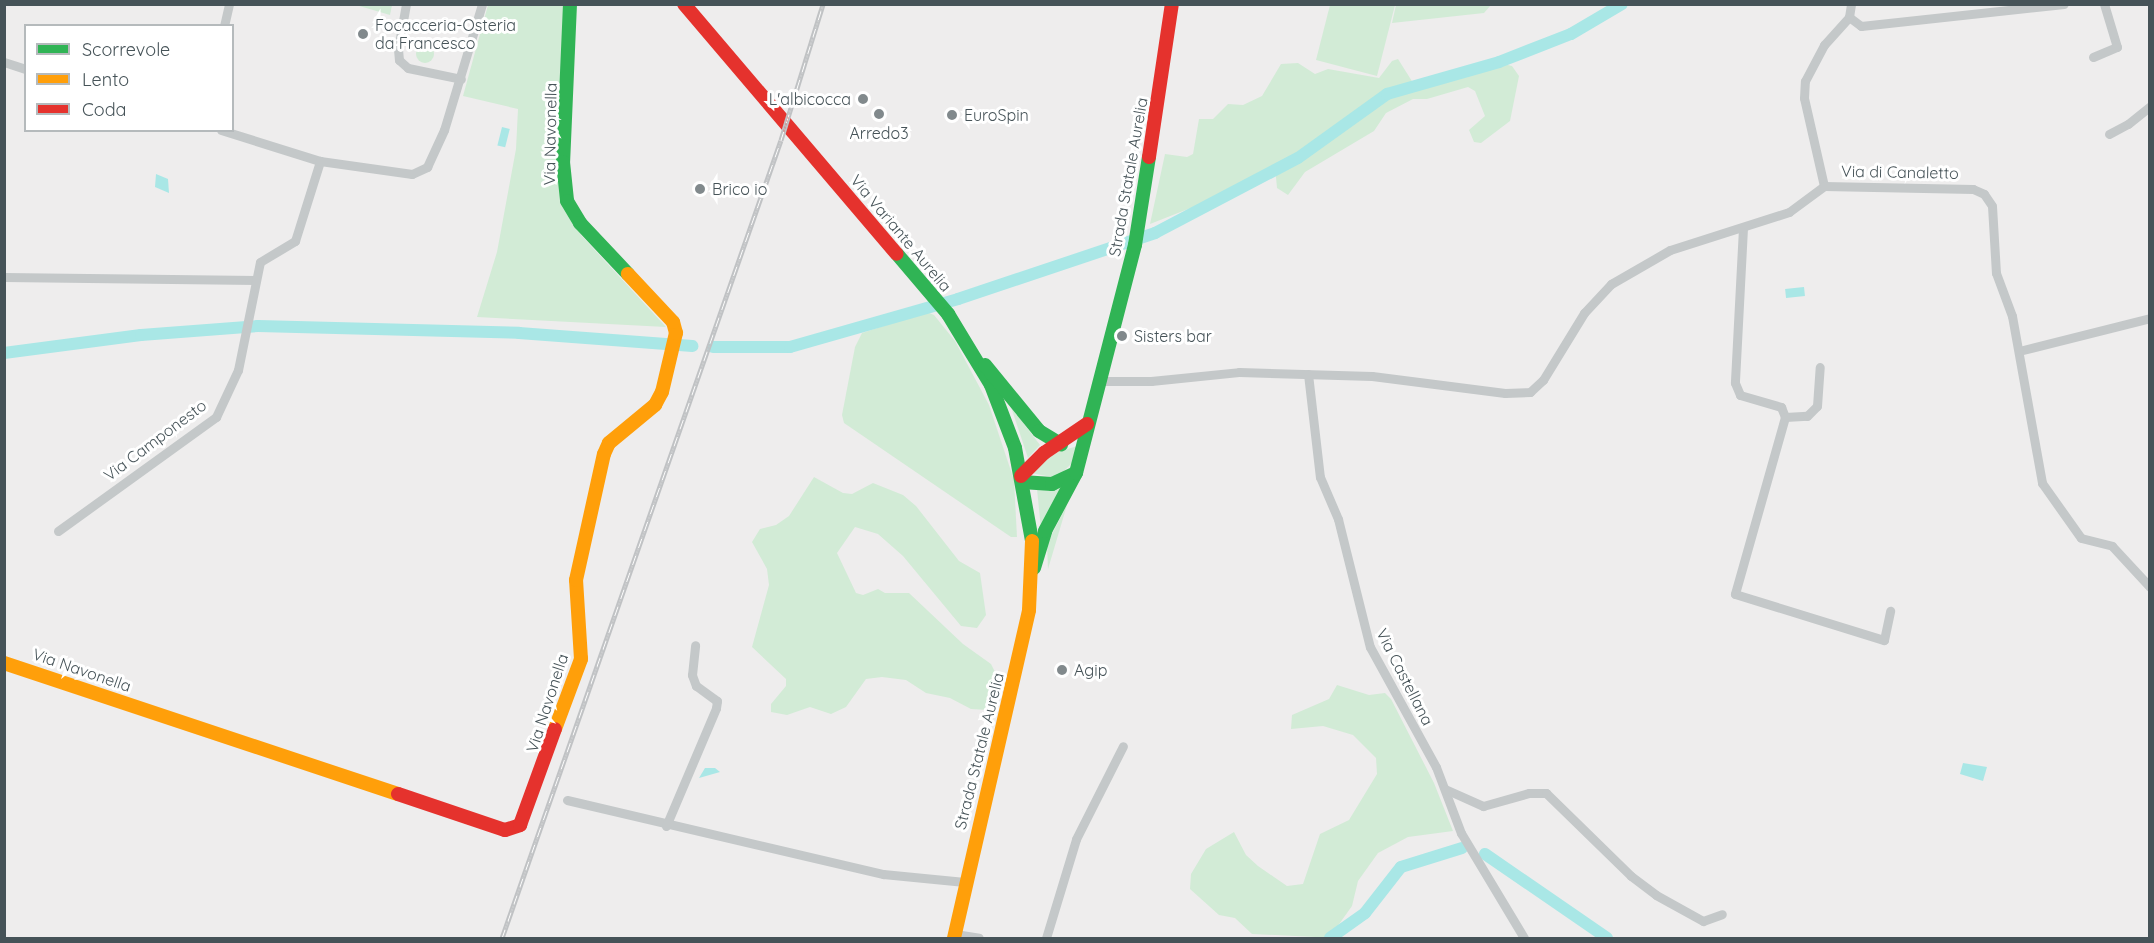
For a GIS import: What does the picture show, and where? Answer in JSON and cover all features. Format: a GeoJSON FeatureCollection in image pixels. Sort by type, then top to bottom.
{"type":"FeatureCollection","features":[{"type":"Feature","properties":{"kind":"main road","name":"Via Navonella"},"geometry":{"type":"LineString","coordinates":[[4,663],[292,762],[505,830],[513,829],[526,815],[581,659],[576,580],[604,454],[609,443],[655,405],[673,354],[676,333],[673,322],[580,223],[567,201],[563,162],[570,4]]}},
{"type":"Feature","properties":{"kind":"main road","name":"Via Variante Aurelia"},"geometry":{"type":"LineString","coordinates":[[684,4],[932,294],[971,348],[1004,416],[1022,479],[1029,518]]}},
{"type":"Feature","properties":{"kind":"main road","name":"Strada Statale Aurelia"},"geometry":{"type":"LineString","coordinates":[[955,936],[965,882],[1023,643],[1033,571],[1045,531],[1076,472],[1136,239],[1172,4]]}},
{"type":"Feature","properties":{"kind":"main road"},"geometry":{"type":"LineString","coordinates":[[971,348],[1040,431],[1061,444]]}},
{"type":"Feature","properties":{"kind":"main road"},"geometry":{"type":"LineString","coordinates":[[1022,479],[1044,453],[1061,444],[1088,422]]}},
{"type":"Feature","properties":{"kind":"main road"},"geometry":{"type":"LineString","coordinates":[[1022,479],[1052,484],[1076,472]]}},
{"type":"Feature","properties":{"kind":"main road","name":"Strada Statale Aurelia"},"geometry":{"type":"LineString","coordinates":[[1029,518],[1033,571]]}},
{"type":"Feature","properties":{"kind":"street"},"geometry":{"type":"LineString","coordinates":[[224,24],[229,4]]}},
{"type":"Feature","properties":{"kind":"street"},"geometry":{"type":"LineString","coordinates":[[406,4],[399,60],[408,68],[461,80]]}},
{"type":"Feature","properties":{"kind":"street"},"geometry":{"type":"LineString","coordinates":[[227,132],[320,161],[412,174],[424,170],[444,130],[461,80],[482,4]]}},
{"type":"Feature","properties":{"kind":"street"},"geometry":{"type":"LineString","coordinates":[[1824,186],[1804,98],[1805,81],[1824,45],[1849,17],[1851,4]]}},
{"type":"Feature","properties":{"kind":"street"},"geometry":{"type":"LineString","coordinates":[[1849,17],[1861,26],[2064,4]]}},
{"type":"Feature","properties":{"kind":"street"},"geometry":{"type":"LineString","coordinates":[[2093,57],[2117,47],[2104,4]]}},
{"type":"Feature","properties":{"kind":"street"},"geometry":{"type":"LineString","coordinates":[[4,62],[24,68]]}},
{"type":"Feature","properties":{"kind":"street"},"geometry":{"type":"LineString","coordinates":[[2109,134],[2128,124],[2150,106]]}},
{"type":"Feature","properties":{"kind":"street","name":"Via Camponesto"},"geometry":{"type":"LineString","coordinates":[[58,531],[216,417],[238,370],[260,262],[297,236],[320,161]]}},
{"type":"Feature","properties":{"kind":"street","name":"Via di Canaletto"},"geometry":{"type":"LineString","coordinates":[[1308,374],[1372,376],[1505,393],[1530,392],[1543,380],[1584,313],[1611,284],[1670,250],[1789,212],[1824,186],[1974,189],[1984,194],[1992,206],[1996,273],[2012,316],[2042,483],[2081,538],[2112,546],[2150,586]]}},
{"type":"Feature","properties":{"kind":"street"},"geometry":{"type":"LineString","coordinates":[[1743,228],[1735,383],[1740,395],[1781,407],[1785,417],[1735,594],[1884,640],[1890,611]]}},
{"type":"Feature","properties":{"kind":"street"},"geometry":{"type":"LineString","coordinates":[[4,277],[256,279]]}},
{"type":"Feature","properties":{"kind":"street"},"geometry":{"type":"LineString","coordinates":[[2019,351],[2150,318]]}},
{"type":"Feature","properties":{"kind":"street"},"geometry":{"type":"LineString","coordinates":[[1785,417],[1807,417],[1817,406],[1820,367]]}},
{"type":"Feature","properties":{"kind":"street"},"geometry":{"type":"LineString","coordinates":[[1099,381],[1151,381],[1239,372],[1308,374]]}},
{"type":"Feature","properties":{"kind":"street","name":"Via Castellana"},"geometry":{"type":"LineString","coordinates":[[1308,374],[1320,477],[1338,519],[1370,647],[1445,789],[1461,833],[1524,939]]}},
{"type":"Feature","properties":{"kind":"street"},"geometry":{"type":"LineString","coordinates":[[666,826],[716,708],[717,701],[696,686],[693,675],[695,645]]}},
{"type":"Feature","properties":{"kind":"street"},"geometry":{"type":"LineString","coordinates":[[1046,939],[1076,839],[1123,746]]}},
{"type":"Feature","properties":{"kind":"street"},"geometry":{"type":"LineString","coordinates":[[1445,789],[1483,806],[1533,792],[1546,793],[1656,895],[1703,921],[1722,914]]}},
{"type":"Feature","properties":{"kind":"street"},"geometry":{"type":"LineString","coordinates":[[567,800],[666,826],[883,874],[965,882]]}},
{"type":"Feature","properties":{"kind":"street"},"geometry":{"type":"LineString","coordinates":[[955,936],[979,939]]}},
{"type":"Feature","properties":{"kind":"green space"},"geometry":{"type":"Polygon","coordinates":[[[392,4],[390,15],[356,5],[392,4]]]}},
{"type":"Feature","properties":{"kind":"green space"},"geometry":{"type":"Polygon","coordinates":[[[1491,4],[1484,13],[1392,23],[1396,5],[1491,4]]]}},
{"type":"Feature","properties":{"kind":"green space"},"geometry":{"type":"Polygon","coordinates":[[[488,5],[566,5],[560,202],[581,235],[666,327],[477,317],[497,252],[516,149],[518,109],[463,96],[488,5]]]}},
{"type":"Feature","properties":{"kind":"green space"},"geometry":{"type":"Polygon","coordinates":[[[1330,5],[1395,5],[1377,76],[1316,60],[1330,5]]]}},
{"type":"Feature","properties":{"kind":"green space"},"geometry":{"type":"Polygon","coordinates":[[[425,45],[431,48],[434,54],[431,60],[425,63],[419,60],[416,54],[419,48],[425,45]]]}},
{"type":"Feature","properties":{"kind":"green space"},"geometry":{"type":"Polygon","coordinates":[[[1398,59],[1415,86],[1504,64],[1512,66],[1519,76],[1510,121],[1481,143],[1474,142],[1469,130],[1485,116],[1475,91],[1468,87],[1427,99],[1413,99],[1386,113],[1374,131],[1305,172],[1288,195],[1277,188],[1275,167],[1211,200],[1150,224],[1165,154],[1187,157],[1193,154],[1199,119],[1213,119],[1228,104],[1243,105],[1262,96],[1281,64],[1298,63],[1315,74],[1328,69],[1379,78],[1392,61],[1398,59]]]}},
{"type":"Feature","properties":{"kind":"green space"},"geometry":{"type":"Polygon","coordinates":[[[927,312],[934,315],[955,341],[989,405],[1014,480],[1017,537],[1011,537],[844,423],[842,415],[855,347],[862,333],[927,312]]]}},
{"type":"Feature","properties":{"kind":"green space"},"geometry":{"type":"Polygon","coordinates":[[[1011,407],[1040,445],[1028,458],[1011,407]]]}},
{"type":"Feature","properties":{"kind":"green space"},"geometry":{"type":"Polygon","coordinates":[[[1078,446],[1074,461],[1057,478],[1031,473],[1034,467],[1060,451],[1078,446]]]}},
{"type":"Feature","properties":{"kind":"green space"},"geometry":{"type":"Polygon","coordinates":[[[814,477],[843,493],[852,494],[873,483],[903,495],[916,506],[959,561],[980,573],[986,615],[977,628],[961,626],[903,556],[878,534],[855,527],[837,553],[856,593],[863,595],[878,589],[885,593],[909,593],[963,644],[991,664],[999,680],[994,704],[988,710],[971,709],[950,698],[926,693],[906,680],[882,677],[866,679],[846,707],[831,714],[810,707],[787,715],[771,712],[771,704],[786,686],[786,679],[752,647],[769,585],[767,569],[752,542],[760,529],[776,525],[789,516],[814,477]]]}},
{"type":"Feature","properties":{"kind":"green space"},"geometry":{"type":"Polygon","coordinates":[[[1066,487],[1041,529],[1037,489],[1066,487]]]}},
{"type":"Feature","properties":{"kind":"green space"},"geometry":{"type":"Polygon","coordinates":[[[1067,505],[1048,569],[1047,544],[1067,505]]]}},
{"type":"Feature","properties":{"kind":"green space"},"geometry":{"type":"Polygon","coordinates":[[[1337,685],[1369,695],[1385,693],[1391,699],[1434,783],[1453,831],[1408,837],[1378,853],[1358,881],[1352,906],[1337,927],[1336,938],[1252,934],[1235,918],[1219,915],[1190,889],[1191,874],[1206,849],[1234,832],[1246,855],[1258,866],[1287,886],[1303,884],[1320,834],[1349,820],[1377,774],[1376,758],[1353,735],[1323,726],[1291,729],[1292,715],[1329,699],[1337,685]]]}},
{"type":"Feature","properties":{"kind":"water"},"geometry":{"type":"Polygon","coordinates":[[[502,127],[510,129],[505,147],[497,145],[502,127]]]}},
{"type":"Feature","properties":{"kind":"water"},"geometry":{"type":"Polygon","coordinates":[[[156,174],[168,179],[169,193],[155,187],[156,174]]]}},
{"type":"Feature","properties":{"kind":"water"},"geometry":{"type":"Polygon","coordinates":[[[1804,287],[1805,296],[1786,298],[1785,289],[1804,287]]]}},
{"type":"Feature","properties":{"kind":"water"},"geometry":{"type":"Polygon","coordinates":[[[1963,763],[1987,767],[1983,781],[1960,774],[1963,763]]]}},
{"type":"Feature","properties":{"kind":"water"},"geometry":{"type":"Polygon","coordinates":[[[705,768],[715,768],[720,772],[699,778],[705,768]]]}},
{"type":"Feature","properties":{"kind":"waterway"},"geometry":{"type":"LineString","coordinates":[[713,347],[790,347],[958,299],[1155,233],[1298,158],[1387,94],[1499,62],[1571,34],[1622,4]]}},
{"type":"Feature","properties":{"kind":"waterway"},"geometry":{"type":"LineString","coordinates":[[4,353],[141,335],[258,326],[519,333],[693,346]]}},
{"type":"Feature","properties":{"kind":"waterway"},"geometry":{"type":"LineString","coordinates":[[1330,938],[1365,913],[1401,867],[1462,848]]}},
{"type":"Feature","properties":{"kind":"waterway"},"geometry":{"type":"LineString","coordinates":[[1485,854],[1607,938]]}},
{"type":"Feature","properties":{"kind":"railway"},"geometry":{"type":"LineString","coordinates":[[502,938],[781,140],[823,4]]}},
{"type":"Feature","properties":{"kind":"traffic: fast"},"geometry":{"type":"LineString","coordinates":[[570,4],[563,162],[567,201],[580,223],[628,274]]}},
{"type":"Feature","properties":{"kind":"traffic: fast"},"geometry":{"type":"LineString","coordinates":[[1034,568],[1045,531],[1076,473],[1135,245],[1149,157]]}},
{"type":"Feature","properties":{"kind":"traffic: fast"},"geometry":{"type":"LineString","coordinates":[[897,254],[948,314],[991,385],[1015,448],[1032,541]]}},
{"type":"Feature","properties":{"kind":"traffic: fast"},"geometry":{"type":"LineString","coordinates":[[985,365],[1039,431],[1061,444]]}},
{"type":"Feature","properties":{"kind":"traffic: fast"},"geometry":{"type":"LineString","coordinates":[[1022,482],[1052,484],[1076,473]]}},
{"type":"Feature","properties":{"kind":"traffic: slow"},"geometry":{"type":"LineString","coordinates":[[555,729],[581,659],[576,580],[604,454],[609,443],[655,405],[662,392],[676,333],[673,322],[628,274]]}},
{"type":"Feature","properties":{"kind":"traffic: slow"},"geometry":{"type":"LineString","coordinates":[[954,938],[1029,610],[1032,541]]}},
{"type":"Feature","properties":{"kind":"traffic: slow"},"geometry":{"type":"LineString","coordinates":[[4,663],[398,794]]}},
{"type":"Feature","properties":{"kind":"traffic: jam"},"geometry":{"type":"LineString","coordinates":[[684,4],[897,254]]}},
{"type":"Feature","properties":{"kind":"traffic: jam"},"geometry":{"type":"LineString","coordinates":[[1149,157],[1172,4]]}},
{"type":"Feature","properties":{"kind":"traffic: jam"},"geometry":{"type":"LineString","coordinates":[[1021,476],[1044,453],[1087,424]]}},
{"type":"Feature","properties":{"kind":"traffic: jam"},"geometry":{"type":"LineString","coordinates":[[398,794],[505,830],[520,825],[555,729]]}},
{"type":"Feature","properties":{"kind":"place","name":"Focacceria-Osteria da Francesco"},"geometry":{"type":"Point","coordinates":[363,34]}},
{"type":"Feature","properties":{"kind":"place","name":"L'albicocca"},"geometry":{"type":"Point","coordinates":[863,99]}},
{"type":"Feature","properties":{"kind":"place","name":"Arredo3"},"geometry":{"type":"Point","coordinates":[879,114]}},
{"type":"Feature","properties":{"kind":"place","name":"EuroSpin"},"geometry":{"type":"Point","coordinates":[952,115]}},
{"type":"Feature","properties":{"kind":"place","name":"Brico io"},"geometry":{"type":"Point","coordinates":[700,189]}},
{"type":"Feature","properties":{"kind":"place","name":"Sisters bar"},"geometry":{"type":"Point","coordinates":[1122,336]}},
{"type":"Feature","properties":{"kind":"place","name":"Agip"},"geometry":{"type":"Point","coordinates":[1062,670]}}]}
